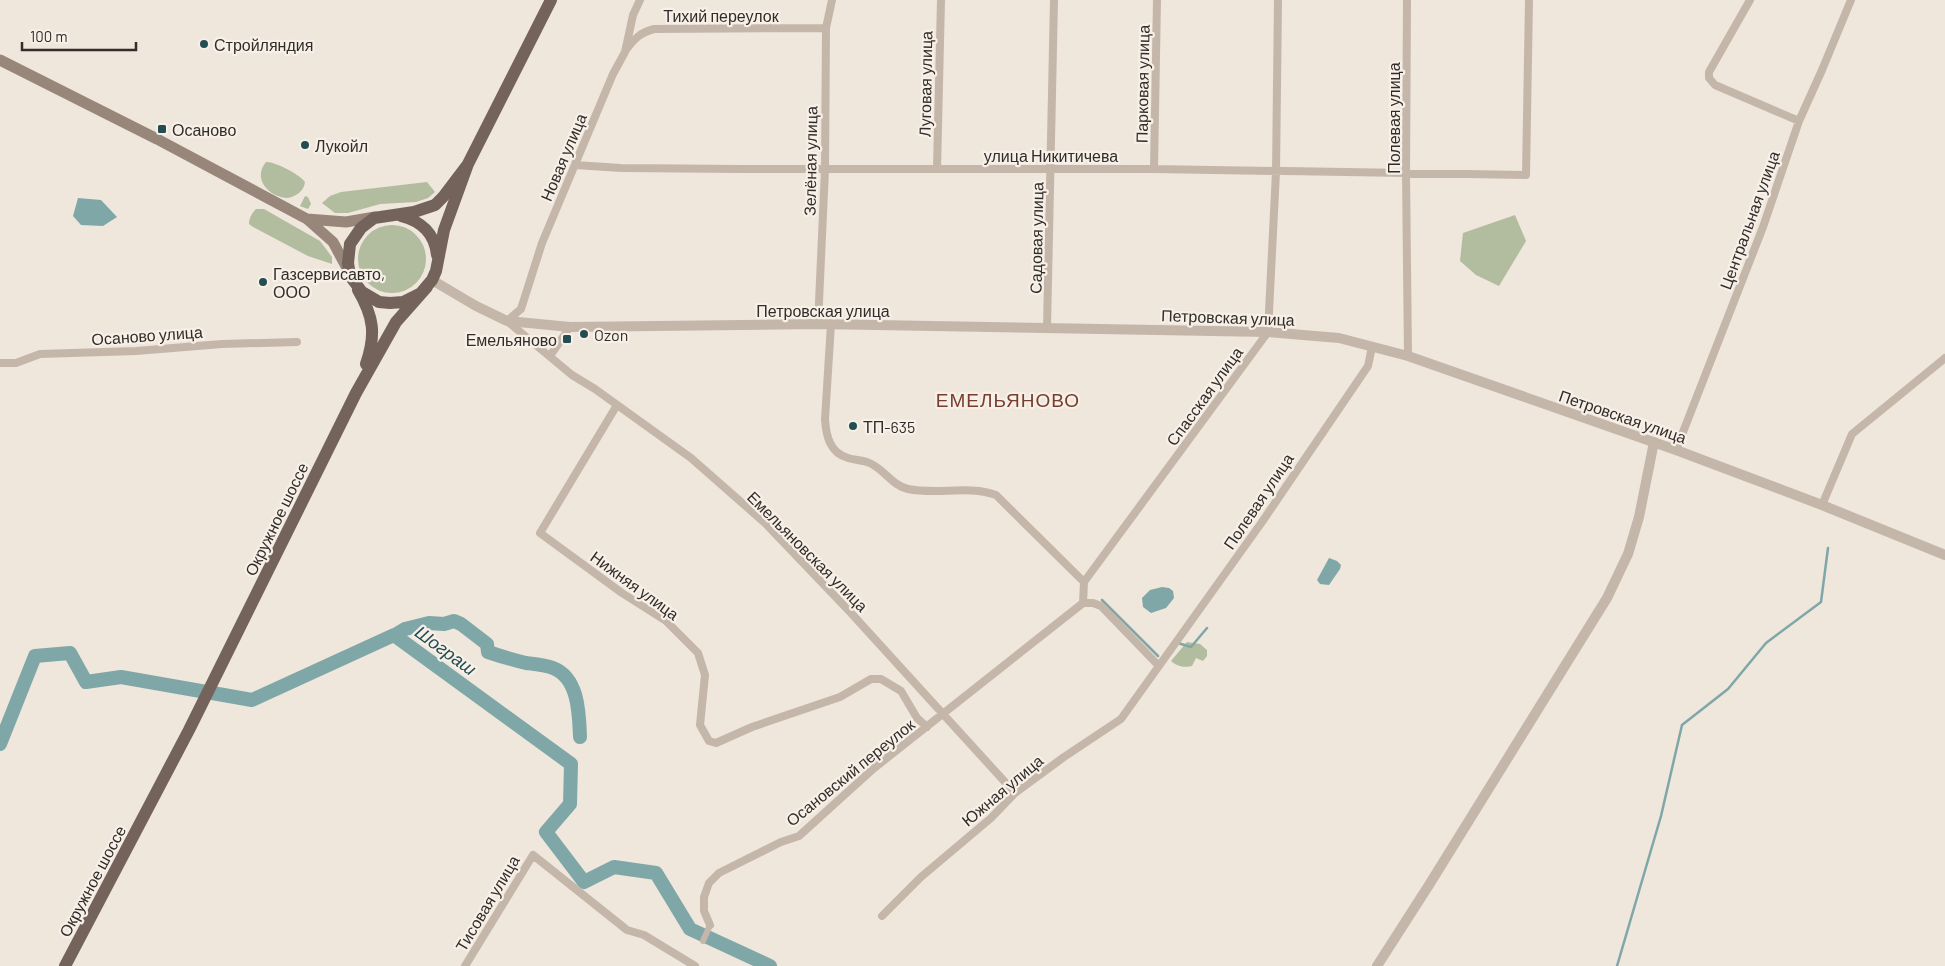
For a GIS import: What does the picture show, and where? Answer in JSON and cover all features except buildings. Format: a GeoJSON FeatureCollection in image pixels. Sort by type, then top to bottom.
{"type":"FeatureCollection","features":[{"type":"Feature","properties":{"kind":"main road"},"geometry":{"type":"LineString","coordinates":[[0,60],[157,139],[307,218],[333,242],[356,286],[373,299],[390,304],[408,300],[432,279],[444,230],[468,164],[551,0]]}},
{"type":"Feature","properties":{"kind":"main road"},"geometry":{"type":"LineString","coordinates":[[307,218],[346,222],[422,210],[435,205],[443,197],[468,164]]}},
{"type":"Feature","properties":{"kind":"main road"},"geometry":{"type":"LineString","coordinates":[[396,215],[415,220],[427,231],[435,246],[432,279]]}},
{"type":"Feature","properties":{"kind":"main road"},"geometry":{"type":"LineString","coordinates":[[348,270],[349,251],[353,239],[367,222],[382,216]]}},
{"type":"Feature","properties":{"kind":"main road","name":"Окружное шоссе"},"geometry":{"type":"LineString","coordinates":[[65,966],[189,730],[356,393],[396,322],[432,279]]}},
{"type":"Feature","properties":{"kind":"main road","name":"Окружное шоссе"},"geometry":{"type":"LineString","coordinates":[[356,286],[370,316],[372,331],[370,352],[356,393]]}},
{"type":"Feature","properties":{"kind":"street","name":"Новая улица"},"geometry":{"type":"LineString","coordinates":[[507,321],[521,309],[542,244],[613,74],[625,52],[633,15],[640,0]]}},
{"type":"Feature","properties":{"kind":"street","name":"Зелёная улица"},"geometry":{"type":"LineString","coordinates":[[818,324],[825,170],[826,28],[832,0]]}},
{"type":"Feature","properties":{"kind":"street","name":"Луговая улица"},"geometry":{"type":"LineString","coordinates":[[937,169],[941,0]]}},
{"type":"Feature","properties":{"kind":"street","name":"Садовая улица"},"geometry":{"type":"LineString","coordinates":[[1048,328],[1054,0]]}},
{"type":"Feature","properties":{"kind":"street","name":"Парковая улица"},"geometry":{"type":"LineString","coordinates":[[1154,169],[1158,0]]}},
{"type":"Feature","properties":{"kind":"street"},"geometry":{"type":"LineString","coordinates":[[1268,332],[1276,172],[1278,0]]}},
{"type":"Feature","properties":{"kind":"street","name":"Полевая улица"},"geometry":{"type":"LineString","coordinates":[[1407,0],[1408,356]]}},
{"type":"Feature","properties":{"kind":"street","name":"улица Никитичева"},"geometry":{"type":"LineString","coordinates":[[575,165],[621,168],[825,170],[1154,169],[1526,175],[1529,0]]}},
{"type":"Feature","properties":{"kind":"street"},"geometry":{"type":"LineString","coordinates":[[1750,0],[1709,72],[1709,78],[1715,85],[1799,121]]}},
{"type":"Feature","properties":{"kind":"street","name":"Центральная улица"},"geometry":{"type":"LineString","coordinates":[[1676,450],[1763,227],[1799,121],[1851,0]]}},
{"type":"Feature","properties":{"kind":"street","name":"Тихий переулок"},"geometry":{"type":"LineString","coordinates":[[625,52],[635,38],[645,31],[654,29],[826,28]]}},
{"type":"Feature","properties":{"kind":"street","name":"Петровская улица"},"geometry":{"type":"LineString","coordinates":[[432,279],[476,306],[507,321],[570,327],[831,324],[1268,332],[1339,338],[1408,356],[1654,442],[1822,505],[1945,556]]}},
{"type":"Feature","properties":{"kind":"street","name":"Емельяновская улица"},"geometry":{"type":"LineString","coordinates":[[507,321],[572,375],[691,458],[765,523],[851,614],[1014,793]]}},
{"type":"Feature","properties":{"kind":"street"},"geometry":{"type":"LineString","coordinates":[[831,324],[825,419],[826,432],[830,444],[835,451],[848,458],[873,464],[906,489],[981,492],[996,495],[1084,582],[1084,603]]}},
{"type":"Feature","properties":{"kind":"street"},"geometry":{"type":"LineString","coordinates":[[550,356],[570,327]]}},
{"type":"Feature","properties":{"kind":"street","name":"Спасская улица"},"geometry":{"type":"LineString","coordinates":[[1084,582],[1268,332]]}},
{"type":"Feature","properties":{"kind":"street","name":"Осаново улица"},"geometry":{"type":"LineString","coordinates":[[0,363],[16,363],[40,354],[136,351],[222,344],[297,342]]}},
{"type":"Feature","properties":{"kind":"street","name":"Полевая улица"},"geometry":{"type":"LineString","coordinates":[[1158,665],[1262,522],[1368,366],[1372,347]]}},
{"type":"Feature","properties":{"kind":"street"},"geometry":{"type":"LineString","coordinates":[[1822,505],[1852,434],[1945,358]]}},
{"type":"Feature","properties":{"kind":"street","name":"Нижняя улица"},"geometry":{"type":"LineString","coordinates":[[617,405],[540,533],[666,621],[698,652],[705,675],[700,725],[709,741],[716,743],[752,727],[840,697],[871,679],[881,679],[901,691],[913,712],[927,727]]}},
{"type":"Feature","properties":{"kind":"street"},"geometry":{"type":"LineString","coordinates":[[1377,966],[1607,598],[1628,554],[1639,517],[1654,442]]}},
{"type":"Feature","properties":{"kind":"street"},"geometry":{"type":"LineString","coordinates":[[942,715],[1084,603],[1093,603],[1101,606],[1158,665]]}},
{"type":"Feature","properties":{"kind":"street","name":"Южная улица"},"geometry":{"type":"LineString","coordinates":[[882,916],[921,877],[991,818],[1014,793],[1121,719],[1158,665]]}},
{"type":"Feature","properties":{"kind":"street","name":"Осановский переулок"},"geometry":{"type":"LineString","coordinates":[[710,925],[704,911],[704,897],[709,882],[718,873],[780,842],[799,836],[872,769],[942,715]]}},
{"type":"Feature","properties":{"kind":"street","name":"Тисовая улица"},"geometry":{"type":"LineString","coordinates":[[465,966],[533,855],[627,930],[644,935],[695,966]]}},
{"type":"Feature","properties":{"kind":"street"},"geometry":{"type":"LineString","coordinates":[[703,941],[710,925]]}},
{"type":"Feature","properties":{"kind":"green space"},"geometry":{"type":"Polygon","coordinates":[[[266,162],[281,166],[303,179],[305,182],[301,191],[287,198],[280,197],[269,191],[264,186],[261,175],[262,168],[266,162]]]}},
{"type":"Feature","properties":{"kind":"green space"},"geometry":{"type":"Polygon","coordinates":[[[427,182],[435,192],[428,198],[416,202],[380,204],[348,213],[335,213],[322,203],[330,196],[341,192],[427,182]]]}},
{"type":"Feature","properties":{"kind":"green space"},"geometry":{"type":"Polygon","coordinates":[[[305,196],[308,197],[311,204],[308,209],[300,206],[305,196]]]}},
{"type":"Feature","properties":{"kind":"green space"},"geometry":{"type":"Polygon","coordinates":[[[256,209],[264,209],[320,241],[332,257],[332,264],[308,256],[253,227],[249,222],[256,209]]]}},
{"type":"Feature","properties":{"kind":"green space"},"geometry":{"type":"Polygon","coordinates":[[[1515,215],[1526,241],[1499,286],[1476,275],[1460,261],[1463,233],[1515,215]]]}},
{"type":"Feature","properties":{"kind":"green space"},"geometry":{"type":"Polygon","coordinates":[[[399,225],[411,231],[420,240],[426,252],[424,272],[416,283],[399,293],[385,293],[368,283],[360,272],[358,252],[368,235],[379,227],[399,225]]]}},
{"type":"Feature","properties":{"kind":"green space"},"geometry":{"type":"Polygon","coordinates":[[[1187,642],[1200,644],[1207,650],[1207,656],[1203,661],[1196,658],[1192,666],[1184,667],[1171,661],[1187,642]]]}},
{"type":"Feature","properties":{"kind":"water"},"geometry":{"type":"Polygon","coordinates":[[[78,198],[101,200],[117,217],[103,226],[81,225],[73,216],[78,198]]]}},
{"type":"Feature","properties":{"kind":"water"},"geometry":{"type":"Polygon","coordinates":[[[1329,558],[1341,565],[1340,569],[1329,585],[1320,584],[1317,580],[1329,558]]]}},
{"type":"Feature","properties":{"kind":"water"},"geometry":{"type":"Polygon","coordinates":[[[1162,587],[1173,591],[1174,598],[1166,608],[1151,613],[1143,607],[1142,598],[1150,590],[1162,587]]]}},
{"type":"Feature","properties":{"kind":"waterway"},"geometry":{"type":"LineString","coordinates":[[1617,966],[1661,816],[1682,725],[1728,689],[1766,643],[1821,602],[1828,548]]}},
{"type":"Feature","properties":{"kind":"waterway"},"geometry":{"type":"LineString","coordinates":[[1102,600],[1158,656]]}},
{"type":"Feature","properties":{"kind":"waterway"},"geometry":{"type":"LineString","coordinates":[[395,635],[405,629],[429,623],[444,624],[454,621],[461,624],[487,644],[488,652],[521,662],[553,668],[562,673],[573,688],[578,708],[580,737]]}},
{"type":"Feature","properties":{"kind":"waterway"},"geometry":{"type":"LineString","coordinates":[[1178,643],[1191,647],[1207,628]]}},
{"type":"Feature","properties":{"kind":"waterway","name":"Шограш"},"geometry":{"type":"LineString","coordinates":[[0,744],[35,656],[70,653],[86,682],[121,677],[252,700],[394,635],[571,764],[570,804],[546,832],[584,882],[614,867],[656,873],[690,929],[770,966]]}},
{"type":"Feature","properties":{"kind":"place","name":"Стройляндия"},"geometry":{"type":"Point","coordinates":[204,44]}},
{"type":"Feature","properties":{"kind":"place","name":"Осаново"},"geometry":{"type":"Point","coordinates":[162,129]}},
{"type":"Feature","properties":{"kind":"place","name":"Лукойл"},"geometry":{"type":"Point","coordinates":[305,145]}},
{"type":"Feature","properties":{"kind":"place","name":"Газсервисавто, ООО"},"geometry":{"type":"Point","coordinates":[263,282]}},
{"type":"Feature","properties":{"kind":"place","name":"Ozon"},"geometry":{"type":"Point","coordinates":[584,334]}},
{"type":"Feature","properties":{"kind":"place","name":"Емельяново"},"geometry":{"type":"Point","coordinates":[567,339]}},
{"type":"Feature","properties":{"kind":"place","name":"ТП-635"},"geometry":{"type":"Point","coordinates":[853,426]}},
{"type":"Feature","properties":{"kind":"district","name":"ЕМЕЛЬЯНОВО"},"geometry":{"type":"Point","coordinates":[1008,399]}}]}
